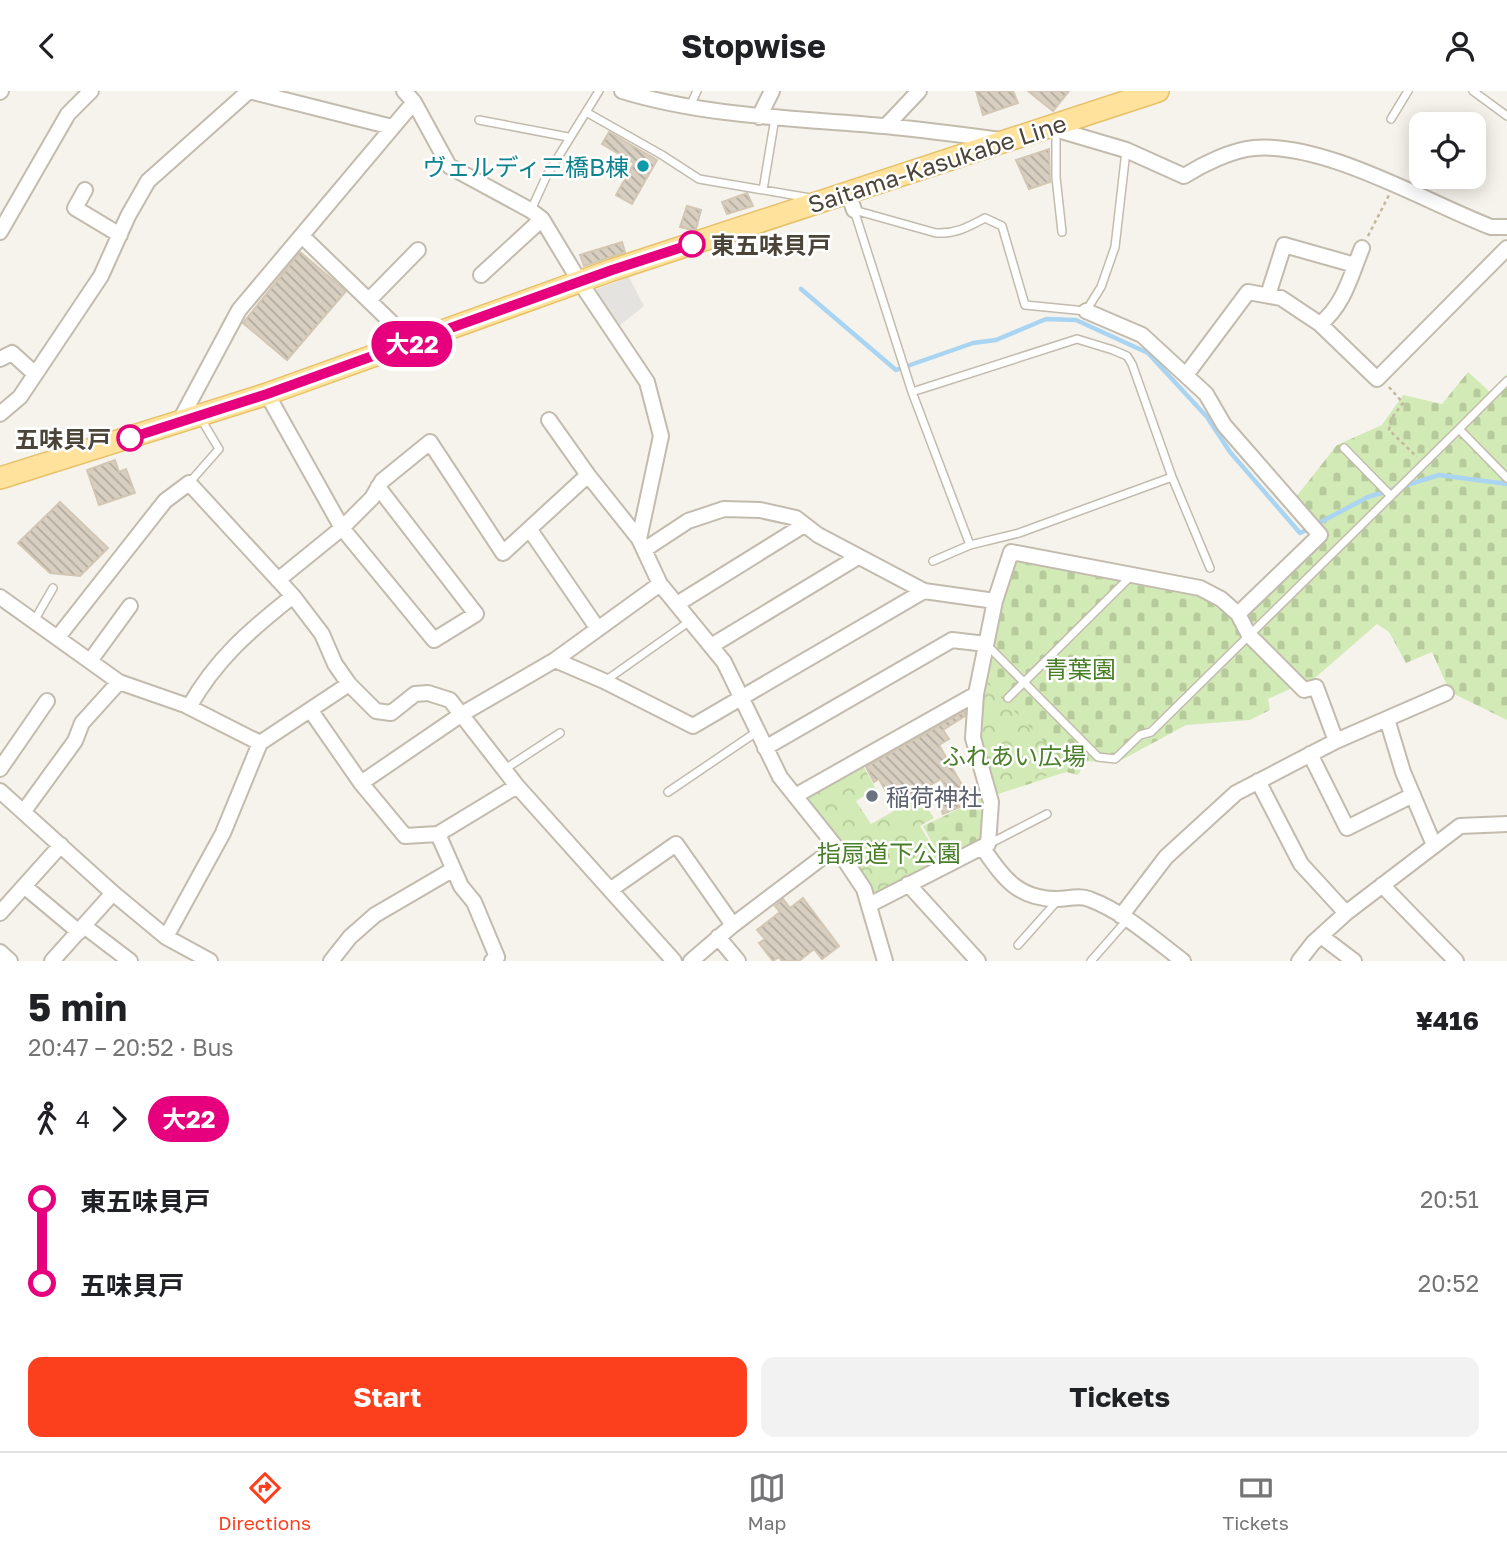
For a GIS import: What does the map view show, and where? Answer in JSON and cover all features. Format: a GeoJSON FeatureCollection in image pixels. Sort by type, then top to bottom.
{"type":"FeatureCollection","features":[{"type":"Feature","properties":{"kind":"main road","name":"Saitama-Kasukabe Line"},"geometry":{"type":"LineString","coordinates":[[0,478],[267,394],[580,282],[824,201],[851,201],[1006,140],[1051,128],[1158,91]]}},
{"type":"Feature","properties":{"kind":"street"},"geometry":{"type":"LineString","coordinates":[[0,232],[68,114],[91,91]]}},
{"type":"Feature","properties":{"kind":"street"},"geometry":{"type":"LineString","coordinates":[[0,414],[20,397],[102,276],[148,181],[249,91],[392,127]]}},
{"type":"Feature","properties":{"kind":"street"},"geometry":{"type":"LineString","coordinates":[[404,91],[414,102],[449,166],[536,215],[647,382],[660,436],[642,545]]}},
{"type":"Feature","properties":{"kind":"street"},"geometry":{"type":"LineString","coordinates":[[622,91],[652,100],[759,117],[1006,140]]}},
{"type":"Feature","properties":{"kind":"street"},"geometry":{"type":"LineString","coordinates":[[759,117],[772,91]]}},
{"type":"Feature","properties":{"kind":"street"},"geometry":{"type":"LineString","coordinates":[[886,127],[919,91]]}},
{"type":"Feature","properties":{"kind":"street"},"geometry":{"type":"LineString","coordinates":[[189,419],[239,310],[414,102]]}},
{"type":"Feature","properties":{"kind":"street"},"geometry":{"type":"LineString","coordinates":[[1051,128],[1126,150],[1184,176],[1203,164],[1252,148],[1284,148],[1326,157],[1491,227],[1507,227]]}},
{"type":"Feature","properties":{"kind":"street"},"geometry":{"type":"LineString","coordinates":[[85,190],[75,208],[120,235]]}},
{"type":"Feature","properties":{"kind":"street"},"geometry":{"type":"LineString","coordinates":[[481,275],[536,215]]}},
{"type":"Feature","properties":{"kind":"street"},"geometry":{"type":"LineString","coordinates":[[302,236],[391,322],[408,345]]}},
{"type":"Feature","properties":{"kind":"street"},"geometry":{"type":"LineString","coordinates":[[1268,295],[1284,244],[1355,265]]}},
{"type":"Feature","properties":{"kind":"street"},"geometry":{"type":"LineString","coordinates":[[1320,324],[1334,312],[1339,303],[1362,248]]}},
{"type":"Feature","properties":{"kind":"street"},"geometry":{"type":"LineString","coordinates":[[1186,375],[1248,292],[1281,298],[1320,324],[1377,379],[1507,248]]}},
{"type":"Feature","properties":{"kind":"street"},"geometry":{"type":"LineString","coordinates":[[369,300],[418,250]]}},
{"type":"Feature","properties":{"kind":"street"},"geometry":{"type":"LineString","coordinates":[[1086,311],[1142,334],[1206,394],[1224,425],[1320,535],[1238,614]]}},
{"type":"Feature","properties":{"kind":"street"},"geometry":{"type":"LineString","coordinates":[[0,359],[12,353],[35,375]]}},
{"type":"Feature","properties":{"kind":"street"},"geometry":{"type":"LineString","coordinates":[[267,394],[342,528],[434,640],[476,614],[378,487]]}},
{"type":"Feature","properties":{"kind":"street"},"geometry":{"type":"LineString","coordinates":[[549,420],[642,545],[660,584],[724,662],[780,777],[836,847],[864,889],[883,960]]}},
{"type":"Feature","properties":{"kind":"street"},"geometry":{"type":"LineString","coordinates":[[278,580],[342,528],[372,498],[382,481],[430,442],[503,553],[589,475]]}},
{"type":"Feature","properties":{"kind":"street"},"geometry":{"type":"LineString","coordinates":[[58,637],[165,501],[189,483],[293,596],[322,634],[335,664],[349,684],[376,711],[391,713],[415,694],[428,694],[450,700],[517,786],[674,961]]}},
{"type":"Feature","properties":{"kind":"street"},"geometry":{"type":"LineString","coordinates":[[642,545],[688,521],[724,509],[760,510],[796,518],[858,557],[925,591],[995,601]]}},
{"type":"Feature","properties":{"kind":"street"},"geometry":{"type":"LineString","coordinates":[[677,604],[804,525]]}},
{"type":"Feature","properties":{"kind":"street"},"geometry":{"type":"LineString","coordinates":[[530,530],[598,629]]}},
{"type":"Feature","properties":{"kind":"street"},"geometry":{"type":"LineString","coordinates":[[1183,961],[1124,918],[1086,897],[1059,899],[1029,896],[1001,874],[985,846],[991,802],[973,738],[976,694],[995,601],[1011,552],[1200,588],[1221,599],[1238,614],[1249,635],[1304,690],[1316,687],[1336,741]]}},
{"type":"Feature","properties":{"kind":"street"},"geometry":{"type":"LineString","coordinates":[[711,646],[858,557]]}},
{"type":"Feature","properties":{"kind":"street"},"geometry":{"type":"LineString","coordinates":[[361,783],[462,714],[555,660],[660,584]]}},
{"type":"Feature","properties":{"kind":"street"},"geometry":{"type":"LineString","coordinates":[[555,660],[604,681],[693,726],[925,591]]}},
{"type":"Feature","properties":{"kind":"street"},"geometry":{"type":"LineString","coordinates":[[189,707],[204,681],[247,632],[293,596]]}},
{"type":"Feature","properties":{"kind":"street"},"geometry":{"type":"LineString","coordinates":[[0,597],[119,682],[189,707],[260,743]]}},
{"type":"Feature","properties":{"kind":"street"},"geometry":{"type":"LineString","coordinates":[[90,661],[130,606]]}},
{"type":"Feature","properties":{"kind":"street"},"geometry":{"type":"LineString","coordinates":[[765,748],[952,640],[986,644]]}},
{"type":"Feature","properties":{"kind":"street"},"geometry":{"type":"LineString","coordinates":[[24,811],[75,741],[82,723],[119,682]]}},
{"type":"Feature","properties":{"kind":"street"},"geometry":{"type":"LineString","coordinates":[[166,937],[223,834],[260,743],[349,684]]}},
{"type":"Feature","properties":{"kind":"street"},"geometry":{"type":"LineString","coordinates":[[1124,918],[1166,857],[1236,793],[1336,741],[1446,693]]}},
{"type":"Feature","properties":{"kind":"street"},"geometry":{"type":"LineString","coordinates":[[795,796],[976,694]]}},
{"type":"Feature","properties":{"kind":"street"},"geometry":{"type":"LineString","coordinates":[[0,769],[47,701]]}},
{"type":"Feature","properties":{"kind":"street"},"geometry":{"type":"LineString","coordinates":[[311,711],[361,783],[405,836],[438,834],[517,786]]}},
{"type":"Feature","properties":{"kind":"street"},"geometry":{"type":"LineString","coordinates":[[1387,719],[1413,795],[1434,845]]}},
{"type":"Feature","properties":{"kind":"street"},"geometry":{"type":"LineString","coordinates":[[1310,754],[1347,828],[1413,795]]}},
{"type":"Feature","properties":{"kind":"street"},"geometry":{"type":"LineString","coordinates":[[1258,781],[1301,865],[1346,913]]}},
{"type":"Feature","properties":{"kind":"street"},"geometry":{"type":"LineString","coordinates":[[0,791],[113,894],[166,937],[190,956],[210,961]]}},
{"type":"Feature","properties":{"kind":"street"},"geometry":{"type":"LineString","coordinates":[[1299,961],[1313,943],[1346,913],[1460,825],[1507,824]]}},
{"type":"Feature","properties":{"kind":"street"},"geometry":{"type":"LineString","coordinates":[[438,834],[452,870],[474,902],[497,957],[492,961]]}},
{"type":"Feature","properties":{"kind":"street"},"geometry":{"type":"LineString","coordinates":[[610,890],[676,844],[733,925]]}},
{"type":"Feature","properties":{"kind":"street"},"geometry":{"type":"LineString","coordinates":[[0,913],[61,845]]}},
{"type":"Feature","properties":{"kind":"street"},"geometry":{"type":"LineString","coordinates":[[869,905],[985,846]]}},
{"type":"Feature","properties":{"kind":"street"},"geometry":{"type":"LineString","coordinates":[[691,961],[733,925],[836,847]]}},
{"type":"Feature","properties":{"kind":"street"},"geometry":{"type":"LineString","coordinates":[[331,961],[350,937],[375,915],[452,870]]}},
{"type":"Feature","properties":{"kind":"street"},"geometry":{"type":"LineString","coordinates":[[908,884],[978,961]]}},
{"type":"Feature","properties":{"kind":"street"},"geometry":{"type":"LineString","coordinates":[[1382,885],[1457,961]]}},
{"type":"Feature","properties":{"kind":"street"},"geometry":{"type":"LineString","coordinates":[[24,886],[81,929],[130,961]]}},
{"type":"Feature","properties":{"kind":"street"},"geometry":{"type":"LineString","coordinates":[[52,961],[113,894]]}},
{"type":"Feature","properties":{"kind":"street"},"geometry":{"type":"LineString","coordinates":[[1321,936],[1354,961]]}},
{"type":"Feature","properties":{"kind":"street"},"geometry":{"type":"LineString","coordinates":[[718,937],[738,961]]}},
{"type":"Feature","properties":{"kind":"street"},"geometry":{"type":"LineString","coordinates":[[0,952],[10,961]]}},
{"type":"Feature","properties":{"kind":"lane"},"geometry":{"type":"LineString","coordinates":[[536,215],[547,175],[568,137],[599,91]]}},
{"type":"Feature","properties":{"kind":"lane"},"geometry":{"type":"LineString","coordinates":[[690,106],[697,91]]}},
{"type":"Feature","properties":{"kind":"lane"},"geometry":{"type":"LineString","coordinates":[[1391,119],[1408,91]]}},
{"type":"Feature","properties":{"kind":"lane"},"geometry":{"type":"LineString","coordinates":[[1473,91],[1507,116]]}},
{"type":"Feature","properties":{"kind":"lane"},"geometry":{"type":"LineString","coordinates":[[586,112],[699,179],[824,201]]}},
{"type":"Feature","properties":{"kind":"lane"},"geometry":{"type":"LineString","coordinates":[[763,190],[775,118]]}},
{"type":"Feature","properties":{"kind":"lane"},"geometry":{"type":"LineString","coordinates":[[478,120],[568,137]]}},
{"type":"Feature","properties":{"kind":"lane"},"geometry":{"type":"LineString","coordinates":[[1051,128],[1062,232]]}},
{"type":"Feature","properties":{"kind":"lane"},"geometry":{"type":"LineString","coordinates":[[851,201],[936,233],[961,230],[985,218],[1002,226],[1025,305],[1086,311],[1101,287],[1115,247],[1126,150]]}},
{"type":"Feature","properties":{"kind":"lane"},"geometry":{"type":"LineString","coordinates":[[851,201],[912,393],[970,545]]}},
{"type":"Feature","properties":{"kind":"lane"},"geometry":{"type":"LineString","coordinates":[[912,393],[1077,339],[1127,356],[1172,477],[1210,568]]}},
{"type":"Feature","properties":{"kind":"lane"},"geometry":{"type":"LineString","coordinates":[[986,644],[1098,757],[1115,759],[1140,735],[1152,732],[1507,381]]}},
{"type":"Feature","properties":{"kind":"lane"},"geometry":{"type":"LineString","coordinates":[[189,419],[219,449],[189,483]]}},
{"type":"Feature","properties":{"kind":"lane"},"geometry":{"type":"LineString","coordinates":[[1459,429],[1507,478]]}},
{"type":"Feature","properties":{"kind":"lane"},"geometry":{"type":"LineString","coordinates":[[1345,448],[1390,495]]}},
{"type":"Feature","properties":{"kind":"lane"},"geometry":{"type":"LineString","coordinates":[[933,561],[970,545],[1019,533],[1172,477]]}},
{"type":"Feature","properties":{"kind":"lane"},"geometry":{"type":"LineString","coordinates":[[1008,698],[1132,574]]}},
{"type":"Feature","properties":{"kind":"lane"},"geometry":{"type":"LineString","coordinates":[[34,621],[53,588]]}},
{"type":"Feature","properties":{"kind":"lane"},"geometry":{"type":"LineString","coordinates":[[604,681],[691,621]]}},
{"type":"Feature","properties":{"kind":"lane"},"geometry":{"type":"LineString","coordinates":[[668,792],[758,730]]}},
{"type":"Feature","properties":{"kind":"lane"},"geometry":{"type":"LineString","coordinates":[[506,769],[560,733]]}},
{"type":"Feature","properties":{"kind":"lane"},"geometry":{"type":"LineString","coordinates":[[985,846],[1046,814]]}},
{"type":"Feature","properties":{"kind":"lane"},"geometry":{"type":"LineString","coordinates":[[1018,945],[1059,899]]}},
{"type":"Feature","properties":{"kind":"lane"},"geometry":{"type":"LineString","coordinates":[[1091,961],[1124,918]]}},
{"type":"Feature","properties":{"kind":"path"},"geometry":{"type":"LineString","coordinates":[[1362,248],[1393,185]]}},
{"type":"Feature","properties":{"kind":"path"},"geometry":{"type":"LineString","coordinates":[[1380,376],[1403,403],[1391,419],[1389,429],[1423,464]]}},
{"type":"Feature","properties":{"kind":"green space","name":"青葉園"},"geometry":{"type":"Polygon","coordinates":[[[1468,372],[1490,392],[1507,374],[1507,720],[1450,692],[1432,652],[1406,663],[1389,632],[1377,624],[1315,678],[1268,699],[1270,710],[1250,720],[1186,725],[1116,763],[1086,761],[1078,775],[1066,772],[989,797],[978,738],[985,657],[1014,557],[1127,583],[1201,596],[1232,619],[1244,613],[1327,533],[1296,497],[1337,445],[1382,425],[1403,395],[1442,404],[1468,372]]]}},
{"type":"Feature","properties":{"kind":"green space","name":"ふれあい広場"},"geometry":{"type":"Polygon","coordinates":[[[986,682],[1070,768],[994,793],[981,737],[981,711],[986,682]]]}},
{"type":"Feature","properties":{"kind":"green space","name":"指扇道下公園"},"geometry":{"type":"Polygon","coordinates":[[[862,764],[876,789],[856,801],[871,824],[920,796],[934,818],[920,826],[942,862],[869,899],[863,872],[823,818],[812,808],[807,795],[862,764]]]}},
{"type":"Feature","properties":{"kind":"green space"},"geometry":{"type":"Polygon","coordinates":[[[982,798],[982,840],[942,861],[923,826],[982,798]]]}},
{"type":"Feature","properties":{"kind":"shaded area"},"geometry":{"type":"Polygon","coordinates":[[[629,277],[644,306],[618,327],[595,295],[597,289],[629,277]]]}},
{"type":"Feature","properties":{"kind":"building"},"geometry":{"type":"Polygon","coordinates":[[[976,91],[1013,91],[1018,103],[983,115],[976,91]]]}},
{"type":"Feature","properties":{"kind":"building"},"geometry":{"type":"Polygon","coordinates":[[[1028,91],[1069,91],[1053,111],[1028,91]]]}},
{"type":"Feature","properties":{"kind":"building"},"geometry":{"type":"Polygon","coordinates":[[[609,132],[657,160],[632,204],[616,195],[634,163],[602,144],[609,132]]]}},
{"type":"Feature","properties":{"kind":"building"},"geometry":{"type":"Polygon","coordinates":[[[1049,149],[1050,182],[1029,189],[1016,160],[1049,149]]]}},
{"type":"Feature","properties":{"kind":"building"},"geometry":{"type":"Polygon","coordinates":[[[747,193],[753,206],[727,214],[722,202],[747,193]]]}},
{"type":"Feature","properties":{"kind":"building"},"geometry":{"type":"Polygon","coordinates":[[[687,206],[701,210],[696,229],[680,227],[687,206]]]}},
{"type":"Feature","properties":{"kind":"building"},"geometry":{"type":"Polygon","coordinates":[[[622,242],[625,252],[584,266],[580,255],[622,242]]]}},
{"type":"Feature","properties":{"kind":"building"},"geometry":{"type":"Polygon","coordinates":[[[300,252],[346,291],[287,360],[243,323],[300,252]]]}},
{"type":"Feature","properties":{"kind":"building"},"geometry":{"type":"Polygon","coordinates":[[[115,460],[119,472],[126,469],[135,493],[99,505],[87,470],[115,460]]]}},
{"type":"Feature","properties":{"kind":"building"},"geometry":{"type":"Polygon","coordinates":[[[60,502],[108,548],[80,576],[50,573],[18,543],[60,502]]]}},
{"type":"Feature","properties":{"kind":"building"},"geometry":{"type":"Polygon","coordinates":[[[965,711],[965,716],[943,730],[949,739],[939,745],[966,792],[974,788],[979,799],[943,814],[939,804],[952,798],[941,779],[894,806],[879,779],[874,782],[866,767],[965,711]]]}},
{"type":"Feature","properties":{"kind":"building"},"geometry":{"type":"Polygon","coordinates":[[[803,898],[839,946],[822,959],[814,949],[799,961],[782,961],[779,957],[773,961],[759,943],[765,939],[757,930],[780,912],[775,906],[783,899],[790,908],[803,898]]]}},
{"type":"Feature","properties":{"kind":"waterway"},"geometry":{"type":"LineString","coordinates":[[801,289],[896,370],[973,343],[996,340],[1046,319],[1076,320],[1148,353],[1207,417],[1230,452],[1300,533],[1309,529]]}},
{"type":"Feature","properties":{"kind":"waterway"},"geometry":{"type":"LineString","coordinates":[[1317,524],[1368,497],[1439,475],[1507,484]]}},
{"type":"Feature","properties":{"kind":"bus line","name":"大22"},"geometry":{"type":"LineString","coordinates":[[130,438],[267,394],[612,270],[692,244]]}},
{"type":"Feature","properties":{"kind":"place","name":"ヴェルディ三橋B棟"},"geometry":{"type":"Point","coordinates":[643,166]}},
{"type":"Feature","properties":{"kind":"place","name":"東五味貝戸"},"geometry":{"type":"Point","coordinates":[692,244]}},
{"type":"Feature","properties":{"kind":"place","name":"五味貝戸"},"geometry":{"type":"Point","coordinates":[130,438]}},
{"type":"Feature","properties":{"kind":"place","name":"稲荷神社"},"geometry":{"type":"Point","coordinates":[872,796]}}]}
